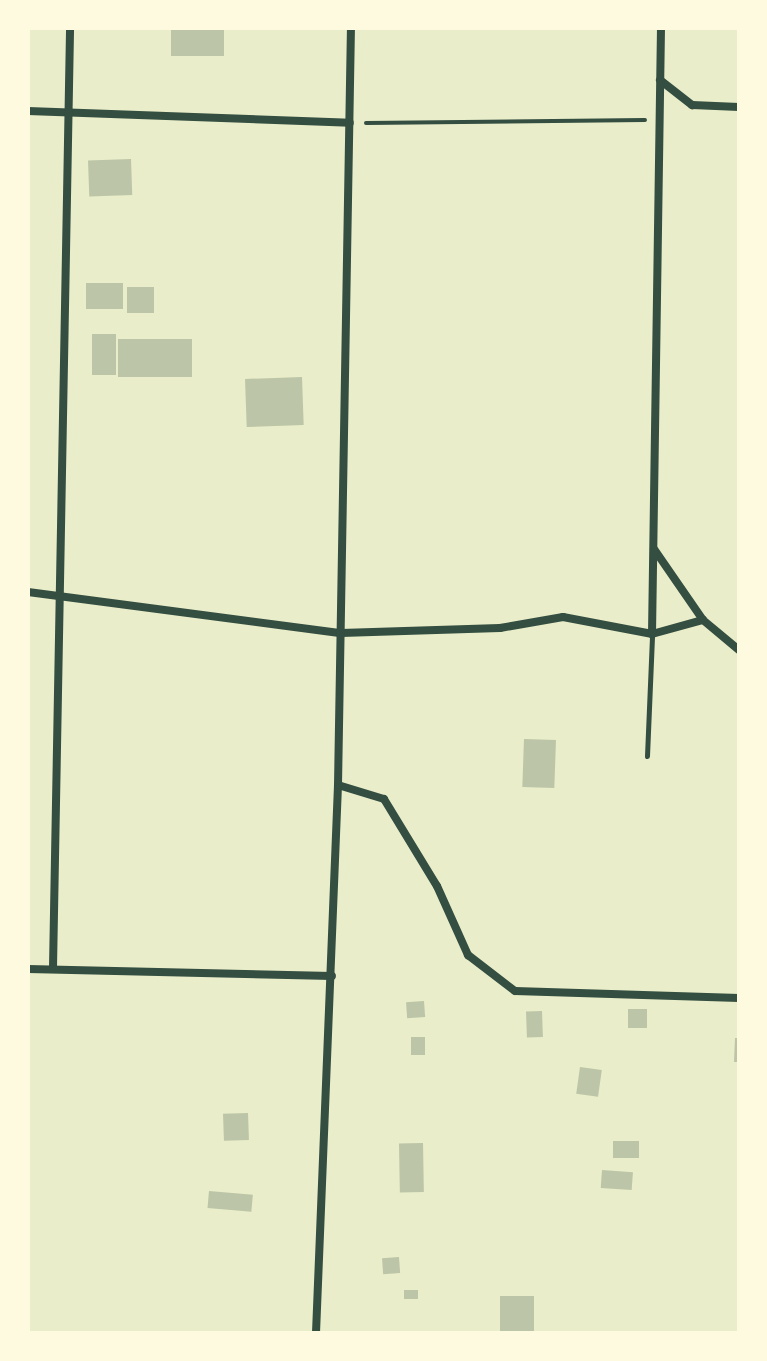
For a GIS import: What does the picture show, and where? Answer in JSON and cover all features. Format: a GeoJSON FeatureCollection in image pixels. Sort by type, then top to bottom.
{"type":"FeatureCollection","features":[{"type":"Feature","properties":{"kind":"street"},"geometry":{"type":"LineString","coordinates":[[53,968],[70,28]]}},
{"type":"Feature","properties":{"kind":"street"},"geometry":{"type":"LineString","coordinates":[[316,1333],[338,785],[351,28]]}},
{"type":"Feature","properties":{"kind":"street"},"geometry":{"type":"LineString","coordinates":[[652,634],[661,28]]}},
{"type":"Feature","properties":{"kind":"street"},"geometry":{"type":"LineString","coordinates":[[660,80],[692,105],[739,107]]}},
{"type":"Feature","properties":{"kind":"street"},"geometry":{"type":"LineString","coordinates":[[28,111],[350,123]]}},
{"type":"Feature","properties":{"kind":"street"},"geometry":{"type":"LineString","coordinates":[[653,546],[703,620],[739,650]]}},
{"type":"Feature","properties":{"kind":"street"},"geometry":{"type":"LineString","coordinates":[[28,592],[341,633],[500,628],[563,617],[652,634],[703,620]]}},
{"type":"Feature","properties":{"kind":"street"},"geometry":{"type":"LineString","coordinates":[[338,785],[384,799],[437,886],[468,955],[515,991],[739,998]]}},
{"type":"Feature","properties":{"kind":"street"},"geometry":{"type":"LineString","coordinates":[[28,969],[332,976]]}},
{"type":"Feature","properties":{"kind":"lane"},"geometry":{"type":"LineString","coordinates":[[647,756],[652,634]]}},
{"type":"Feature","properties":{"kind":"path"},"geometry":{"type":"LineString","coordinates":[[350,123],[659,120]]}},
{"type":"Feature","properties":{"kind":"building"},"geometry":{"type":"Polygon","coordinates":[[[171,28],[224,28],[224,56],[171,56],[171,28]]]}},
{"type":"Feature","properties":{"kind":"building"},"geometry":{"type":"Polygon","coordinates":[[[131,159],[132,195],[89,196],[88,161],[131,159]]]}},
{"type":"Feature","properties":{"kind":"building"},"geometry":{"type":"Polygon","coordinates":[[[86,283],[123,283],[123,309],[86,309],[86,283]]]}},
{"type":"Feature","properties":{"kind":"building"},"geometry":{"type":"Polygon","coordinates":[[[127,287],[154,287],[154,313],[127,313],[127,287]]]}},
{"type":"Feature","properties":{"kind":"building"},"geometry":{"type":"Polygon","coordinates":[[[92,334],[116,334],[116,375],[92,375],[92,334]]]}},
{"type":"Feature","properties":{"kind":"building"},"geometry":{"type":"Polygon","coordinates":[[[118,339],[192,339],[192,377],[118,377],[118,339]]]}},
{"type":"Feature","properties":{"kind":"building"},"geometry":{"type":"Polygon","coordinates":[[[302,377],[304,425],[247,427],[245,379],[302,377]]]}},
{"type":"Feature","properties":{"kind":"building"},"geometry":{"type":"Polygon","coordinates":[[[524,739],[556,740],[554,788],[522,787],[524,739]]]}},
{"type":"Feature","properties":{"kind":"building"},"geometry":{"type":"Polygon","coordinates":[[[424,1001],[425,1017],[407,1018],[406,1002],[424,1001]]]}},
{"type":"Feature","properties":{"kind":"building"},"geometry":{"type":"Polygon","coordinates":[[[628,1009],[647,1009],[647,1028],[628,1028],[628,1009]]]}},
{"type":"Feature","properties":{"kind":"building"},"geometry":{"type":"Polygon","coordinates":[[[542,1011],[543,1037],[527,1038],[526,1012],[542,1011]]]}},
{"type":"Feature","properties":{"kind":"building"},"geometry":{"type":"Polygon","coordinates":[[[411,1037],[425,1037],[425,1055],[411,1055],[411,1037]]]}},
{"type":"Feature","properties":{"kind":"building"},"geometry":{"type":"Polygon","coordinates":[[[735,1038],[739,1038],[739,1062],[734,1062],[735,1038]]]}},
{"type":"Feature","properties":{"kind":"building"},"geometry":{"type":"Polygon","coordinates":[[[580,1067],[602,1070],[598,1097],[576,1094],[580,1067]]]}},
{"type":"Feature","properties":{"kind":"building"},"geometry":{"type":"Polygon","coordinates":[[[248,1113],[249,1140],[224,1141],[223,1114],[248,1113]]]}},
{"type":"Feature","properties":{"kind":"building"},"geometry":{"type":"Polygon","coordinates":[[[613,1141],[639,1141],[639,1158],[613,1158],[613,1141]]]}},
{"type":"Feature","properties":{"kind":"building"},"geometry":{"type":"Polygon","coordinates":[[[399,1143],[423,1143],[424,1192],[400,1192],[399,1143]]]}},
{"type":"Feature","properties":{"kind":"building"},"geometry":{"type":"Polygon","coordinates":[[[602,1170],[633,1172],[632,1190],[601,1188],[602,1170]]]}},
{"type":"Feature","properties":{"kind":"building"},"geometry":{"type":"Polygon","coordinates":[[[209,1191],[253,1195],[251,1212],[208,1208],[209,1191]]]}},
{"type":"Feature","properties":{"kind":"building"},"geometry":{"type":"Polygon","coordinates":[[[399,1257],[400,1273],[383,1274],[382,1258],[399,1257]]]}},
{"type":"Feature","properties":{"kind":"building"},"geometry":{"type":"Polygon","coordinates":[[[404,1290],[418,1290],[418,1299],[404,1299],[404,1290]]]}},
{"type":"Feature","properties":{"kind":"building"},"geometry":{"type":"Polygon","coordinates":[[[500,1296],[534,1296],[534,1333],[500,1333],[500,1296]]]}}]}
